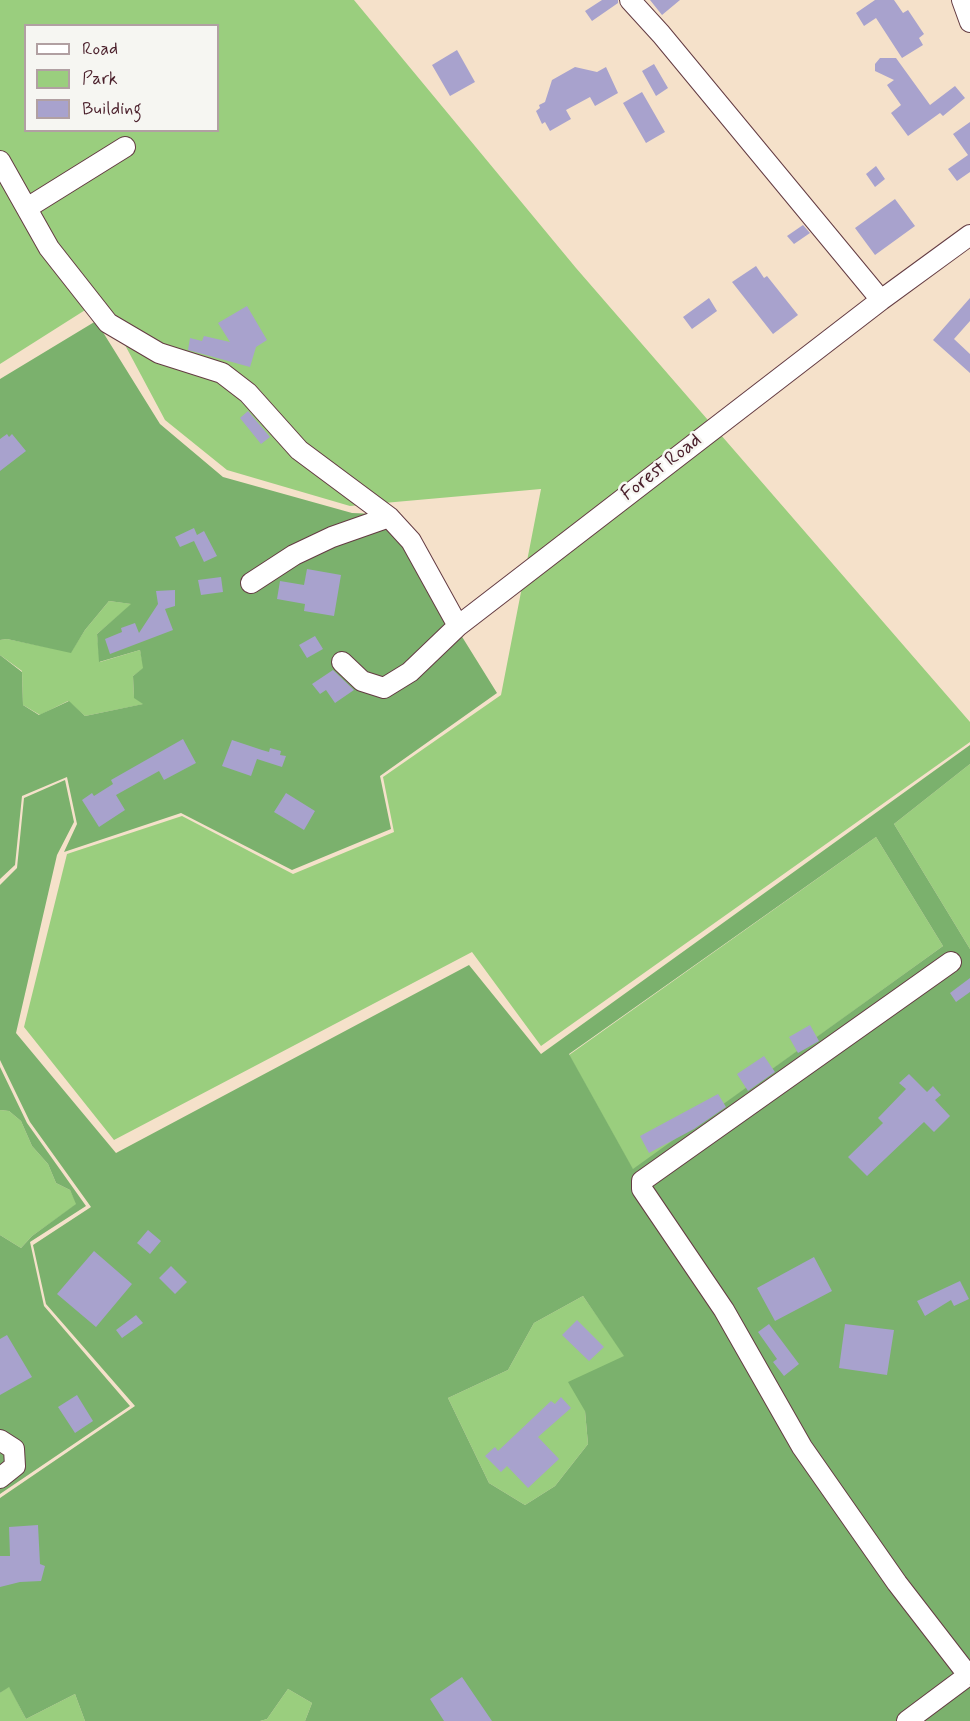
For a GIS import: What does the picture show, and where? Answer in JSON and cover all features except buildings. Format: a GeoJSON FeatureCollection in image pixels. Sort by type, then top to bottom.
{"type":"FeatureCollection","features":[{"type":"Feature","properties":{"kind":"street"},"geometry":{"type":"LineString","coordinates":[[630,0],[662,34],[881,300]]}},
{"type":"Feature","properties":{"kind":"street"},"geometry":{"type":"LineString","coordinates":[[962,0],[970,22]]}},
{"type":"Feature","properties":{"kind":"street"},"geometry":{"type":"LineString","coordinates":[[27,208],[125,147]]}},
{"type":"Feature","properties":{"kind":"street"},"geometry":{"type":"LineString","coordinates":[[0,161],[70,277],[84,291],[108,323],[159,353],[222,373],[248,393],[299,450],[389,518],[411,541],[458,626]]}},
{"type":"Feature","properties":{"kind":"street","name":"Forest Road"},"geometry":{"type":"LineString","coordinates":[[342,662],[362,681],[384,688],[410,672],[458,626],[881,300],[970,236]]}},
{"type":"Feature","properties":{"kind":"street"},"geometry":{"type":"LineString","coordinates":[[250,583],[294,555],[332,537],[389,518]]}},
{"type":"Feature","properties":{"kind":"street"},"geometry":{"type":"LineString","coordinates":[[907,1721],[969,1675],[897,1583],[802,1447],[724,1310],[647,1201],[642,1189],[642,1181],[951,962]]}},
{"type":"Feature","properties":{"kind":"street"},"geometry":{"type":"LineString","coordinates":[[0,1440],[14,1449],[15,1466],[0,1478]]}},
{"type":"Feature","properties":{"kind":"green space"},"geometry":{"type":"Polygon","coordinates":[[[0,0],[354,0],[576,268],[970,722],[970,742],[541,1046],[472,952],[114,1140],[24,1027],[67,854],[182,816],[293,874],[394,832],[383,777],[501,695],[541,489],[350,506],[227,470],[165,420],[101,300],[0,364],[0,0]]]}},
{"type":"Feature","properties":{"kind":"green space"},"geometry":{"type":"Polygon","coordinates":[[[96,321],[160,424],[223,477],[352,513],[375,514],[405,545],[497,693],[380,776],[391,829],[292,870],[181,813],[64,852],[77,824],[67,777],[22,796],[15,865],[0,879],[0,655],[22,672],[23,705],[39,715],[69,701],[85,716],[143,704],[134,698],[133,676],[143,668],[140,650],[99,662],[97,634],[131,604],[109,601],[85,630],[71,653],[7,639],[0,640],[0,379],[96,321]]]}},
{"type":"Feature","properties":{"kind":"green space"},"geometry":{"type":"Polygon","coordinates":[[[109,601],[132,604],[97,634],[100,662],[140,650],[144,668],[133,676],[134,697],[144,704],[85,716],[68,701],[40,715],[23,705],[22,671],[0,655],[0,640],[7,639],[71,652],[85,630],[109,601]]]}},
{"type":"Feature","properties":{"kind":"green space"},"geometry":{"type":"Polygon","coordinates":[[[970,745],[970,764],[894,824],[970,949],[970,1721],[305,1721],[312,1703],[288,1689],[267,1719],[260,1721],[85,1721],[75,1694],[26,1719],[9,1687],[0,1693],[0,1498],[135,1406],[46,1304],[33,1245],[91,1207],[30,1122],[0,1060],[0,885],[17,868],[24,798],[65,780],[74,822],[57,855],[16,1033],[116,1153],[469,965],[541,1054],[970,745]],[[876,837],[569,1054],[633,1169],[943,946],[876,837]],[[583,1296],[534,1323],[508,1370],[448,1398],[489,1483],[525,1505],[555,1486],[588,1444],[585,1411],[568,1382],[624,1356],[583,1296]]]}},
{"type":"Feature","properties":{"kind":"green space"},"geometry":{"type":"Polygon","coordinates":[[[970,764],[970,949],[894,824],[970,764]]]}},
{"type":"Feature","properties":{"kind":"green space"},"geometry":{"type":"Polygon","coordinates":[[[876,837],[943,946],[633,1170],[569,1055],[876,837]]]}},
{"type":"Feature","properties":{"kind":"green space"},"geometry":{"type":"Polygon","coordinates":[[[0,1067],[27,1123],[86,1206],[30,1242],[44,1306],[130,1406],[0,1494],[0,1235],[21,1248],[32,1236],[76,1204],[70,1190],[56,1183],[48,1164],[32,1146],[21,1121],[9,1111],[0,1110],[0,1067]]]}},
{"type":"Feature","properties":{"kind":"green space"},"geometry":{"type":"Polygon","coordinates":[[[0,1110],[9,1111],[21,1121],[32,1146],[48,1164],[56,1183],[70,1190],[77,1204],[32,1236],[21,1248],[0,1235],[0,1110]]]}},
{"type":"Feature","properties":{"kind":"green space"},"geometry":{"type":"Polygon","coordinates":[[[583,1296],[625,1356],[585,1411],[588,1444],[555,1486],[525,1505],[489,1483],[448,1398],[508,1370],[534,1323],[583,1296]]]}},
{"type":"Feature","properties":{"kind":"green space"},"geometry":{"type":"Polygon","coordinates":[[[9,1686],[26,1719],[75,1694],[85,1721],[0,1721],[0,1693],[9,1686]]]}},
{"type":"Feature","properties":{"kind":"green space"},"geometry":{"type":"Polygon","coordinates":[[[288,1689],[312,1703],[305,1721],[260,1721],[267,1719],[288,1689]]]}}]}
